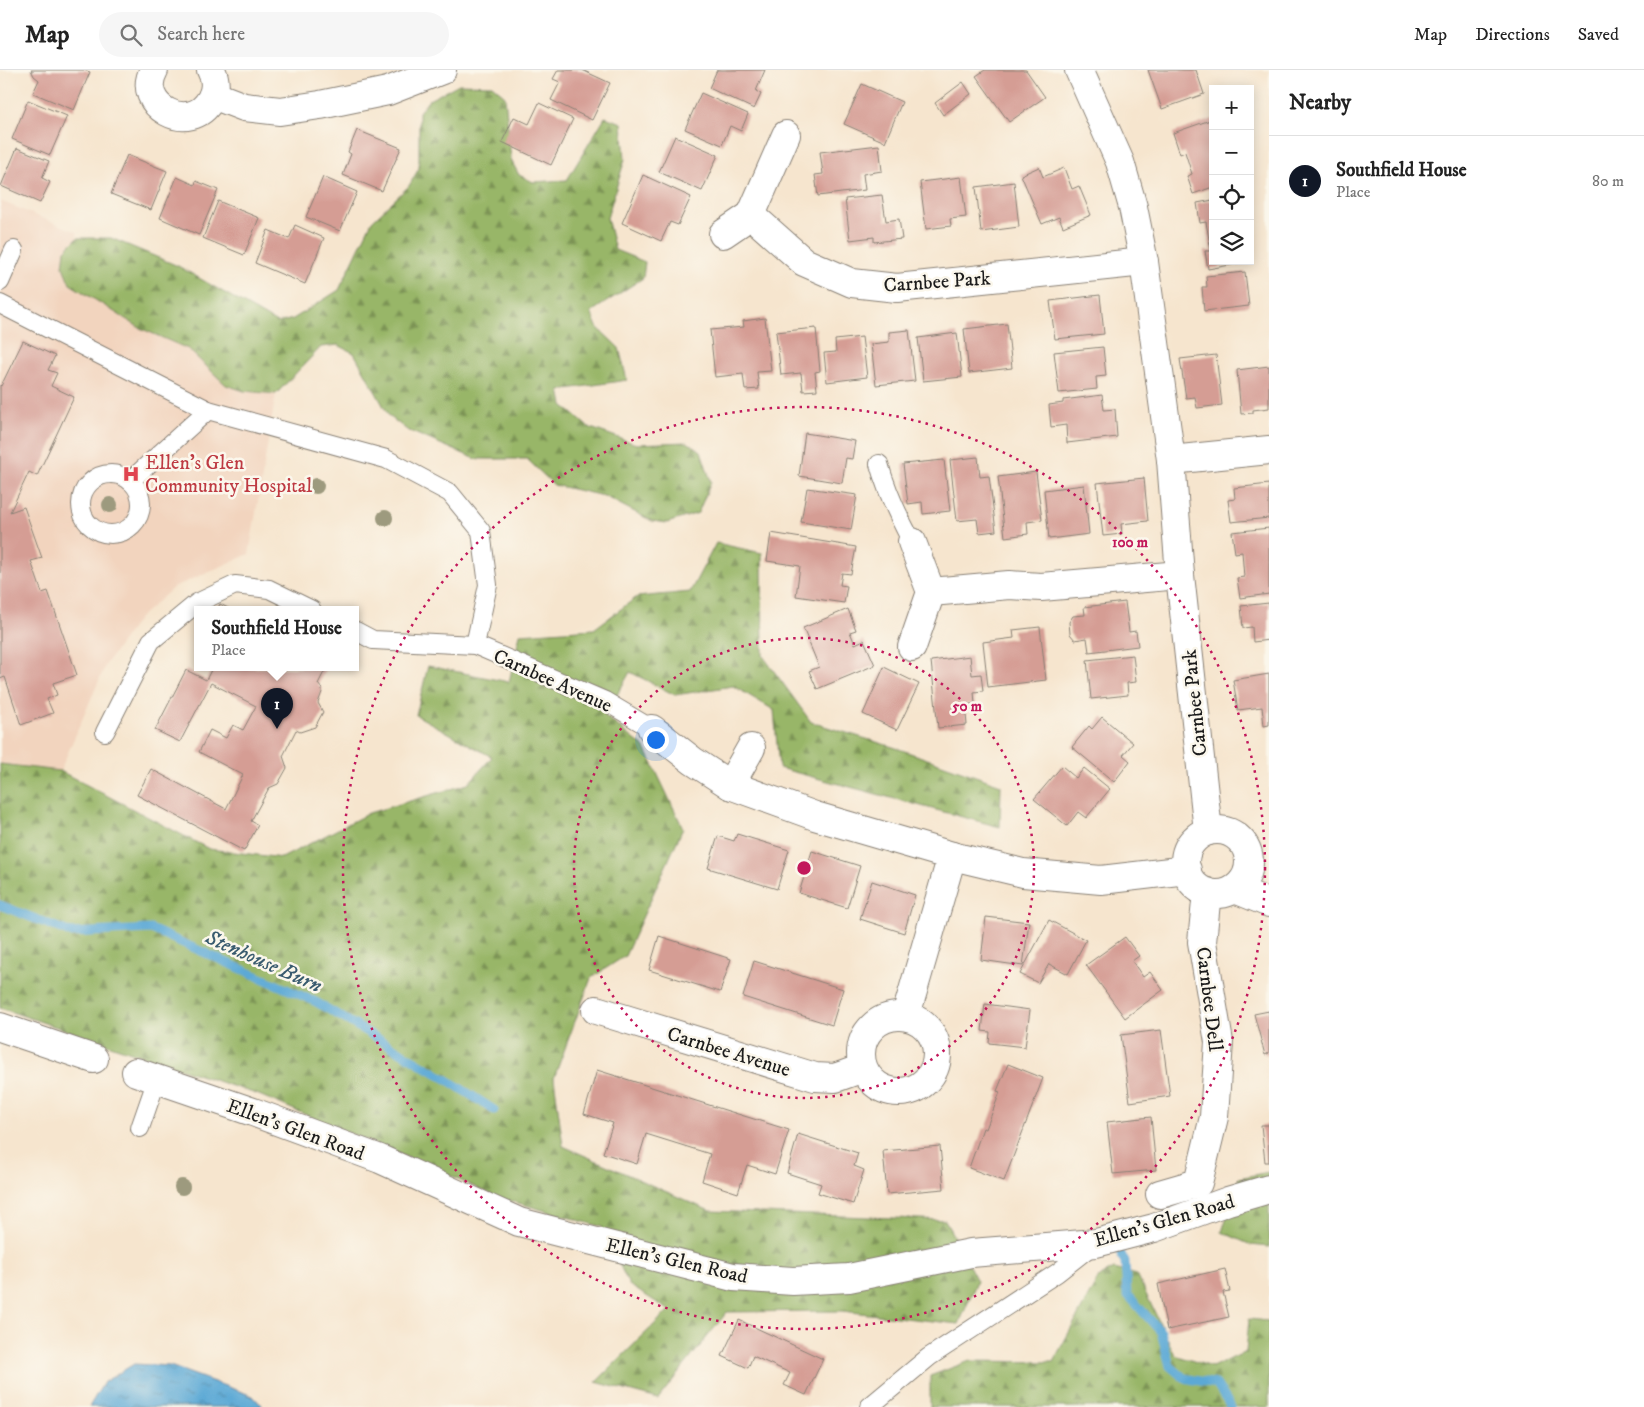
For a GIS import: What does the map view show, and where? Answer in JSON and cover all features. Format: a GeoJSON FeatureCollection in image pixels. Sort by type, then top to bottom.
{"type":"FeatureCollection","features":[{"type":"Feature","properties":{"kind":"street"},"geometry":{"type":"LineString","coordinates":[[154,70],[150,86],[157,104],[166,112],[187,117],[198,113],[208,106],[212,82],[244,107],[280,111],[388,91],[442,70]]}},
{"type":"Feature","properties":{"kind":"street","name":"Carnbee Park"},"geometry":{"type":"LineString","coordinates":[[1079,70],[1120,162],[1133,207],[1144,262],[1171,460],[1180,575],[1208,831]]}},
{"type":"Feature","properties":{"kind":"street"},"geometry":{"type":"LineString","coordinates":[[723,234],[751,215],[786,135]]}},
{"type":"Feature","properties":{"kind":"street","name":"Carnbee Park"},"geometry":{"type":"LineString","coordinates":[[751,215],[804,262],[852,283],[897,288],[1144,262]]}},
{"type":"Feature","properties":{"kind":"street"},"geometry":{"type":"LineString","coordinates":[[1171,460],[1269,450]]}},
{"type":"Feature","properties":{"kind":"street"},"geometry":{"type":"LineString","coordinates":[[912,542],[931,592],[912,647]]}},
{"type":"Feature","properties":{"kind":"street"},"geometry":{"type":"LineString","coordinates":[[931,592],[1009,585],[1041,587],[1180,575]]}},
{"type":"Feature","properties":{"kind":"street","name":"Carnbee Avenue"},"geometry":{"type":"LineString","coordinates":[[652,729],[693,761],[730,785],[815,816],[952,856],[1023,872],[1101,880],[1187,870]]}},
{"type":"Feature","properties":{"kind":"street"},"geometry":{"type":"LineString","coordinates":[[730,785],[751,748]]}},
{"type":"Feature","properties":{"kind":"street"},"geometry":{"type":"LineString","coordinates":[[1208,831],[1226,831],[1234,834],[1258,852],[1249,866],[1247,875],[1235,889],[1226,893],[1206,892],[1190,879],[1187,870],[1186,860],[1192,842],[1208,831]]}},
{"type":"Feature","properties":{"kind":"street"},"geometry":{"type":"LineString","coordinates":[[906,1015],[952,856]]}},
{"type":"Feature","properties":{"kind":"street"},"geometry":{"type":"LineString","coordinates":[[1235,889],[1269,903]]}},
{"type":"Feature","properties":{"kind":"street","name":"Carnbee Dell"},"geometry":{"type":"LineString","coordinates":[[1160,1194],[1198,1183],[1214,1117],[1219,1042],[1202,942],[1206,892]]}},
{"type":"Feature","properties":{"kind":"street","name":"Carnbee Avenue"},"geometry":{"type":"LineString","coordinates":[[596,1010],[815,1077],[835,1078],[863,1068]]}},
{"type":"Feature","properties":{"kind":"street"},"geometry":{"type":"LineString","coordinates":[[894,1015],[906,1015],[918,1020],[928,1028],[935,1040],[938,1053],[936,1066],[930,1078],[920,1087],[907,1092],[894,1092],[881,1088],[870,1080],[863,1068],[860,1057],[866,1034],[873,1025],[883,1018],[894,1015]]}},
{"type":"Feature","properties":{"kind":"street"},"geometry":{"type":"LineString","coordinates":[[0,1027],[94,1059]]}},
{"type":"Feature","properties":{"kind":"street","name":"Ellen's Glen Road"},"geometry":{"type":"LineString","coordinates":[[146,1076],[253,1112],[380,1159],[520,1222],[733,1277],[793,1281],[849,1278],[971,1253],[1096,1242],[1154,1228],[1228,1201],[1269,1189]]}},
{"type":"Feature","properties":{"kind":"lane"},"geometry":{"type":"LineString","coordinates":[[0,282],[14,250]]}},
{"type":"Feature","properties":{"kind":"lane"},"geometry":{"type":"LineString","coordinates":[[0,304],[208,410],[386,458],[450,493],[481,531],[488,585],[475,644]]}},
{"type":"Feature","properties":{"kind":"lane"},"geometry":{"type":"LineString","coordinates":[[130,481],[208,410]]}},
{"type":"Feature","properties":{"kind":"lane"},"geometry":{"type":"LineString","coordinates":[[879,464],[896,514],[912,542]]}},
{"type":"Feature","properties":{"kind":"lane"},"geometry":{"type":"LineString","coordinates":[[105,732],[151,641],[197,603],[235,585],[269,590],[303,606]]}},
{"type":"Feature","properties":{"kind":"lane","name":"Carnbee Avenue"},"geometry":{"type":"LineString","coordinates":[[359,633],[373,640],[475,644],[605,701],[652,729]]}},
{"type":"Feature","properties":{"kind":"lane"},"geometry":{"type":"LineString","coordinates":[[140,1128],[146,1076]]}},
{"type":"Feature","properties":{"kind":"lane"},"geometry":{"type":"LineString","coordinates":[[869,1407],[929,1357],[1058,1273],[1096,1242]]}},
{"type":"Feature","properties":{"kind":"shaded area","name":"Ellen's Glen Community Hospital"},"geometry":{"type":"Polygon","coordinates":[[[0,201],[77,232],[77,238],[65,250],[140,328],[188,349],[226,385],[244,391],[276,394],[249,554],[174,587],[139,618],[106,664],[60,771],[0,764],[0,201]]]}},
{"type":"Feature","properties":{"kind":"green space"},"geometry":{"type":"Polygon","coordinates":[[[459,84],[492,85],[505,96],[511,160],[519,175],[533,182],[567,180],[605,117],[622,123],[625,159],[607,218],[615,250],[645,262],[643,278],[591,312],[597,327],[619,348],[627,380],[560,390],[563,405],[588,427],[636,444],[687,442],[701,451],[711,482],[698,513],[667,523],[652,521],[604,496],[554,485],[527,459],[476,459],[407,430],[389,416],[354,353],[338,345],[321,347],[276,394],[244,391],[226,385],[188,349],[140,328],[70,284],[63,267],[65,250],[77,238],[111,238],[178,266],[277,323],[293,319],[339,290],[372,221],[409,186],[419,168],[419,112],[429,100],[459,84]]]}},
{"type":"Feature","properties":{"kind":"green space"},"geometry":{"type":"Polygon","coordinates":[[[716,543],[762,553],[763,656],[811,722],[896,748],[1001,785],[1000,827],[779,768],[774,710],[733,686],[675,695],[630,672],[605,716],[645,748],[683,828],[625,956],[591,978],[554,1078],[563,1146],[710,1211],[945,1220],[977,1281],[959,1324],[842,1311],[727,1312],[658,1399],[596,1382],[669,1310],[629,1285],[602,1227],[494,1196],[259,1095],[0,1008],[0,764],[60,771],[209,849],[282,858],[369,813],[468,784],[492,757],[416,715],[428,666],[509,682],[520,634],[594,629],[637,597],[690,592],[716,543]]]}},
{"type":"Feature","properties":{"kind":"green space"},"geometry":{"type":"Polygon","coordinates":[[[1269,1172],[1269,1247],[1251,1245],[1222,1232],[1239,1178],[1269,1172]]]}},
{"type":"Feature","properties":{"kind":"green space"},"geometry":{"type":"Polygon","coordinates":[[[1114,1269],[1137,1275],[1175,1355],[1212,1367],[1246,1352],[1249,1319],[1269,1321],[1269,1407],[930,1407],[930,1376],[970,1361],[1053,1362],[1099,1277],[1114,1269]]]}},
{"type":"Feature","properties":{"kind":"water"},"geometry":{"type":"Polygon","coordinates":[[[134,1364],[170,1366],[253,1396],[263,1407],[89,1407],[104,1382],[134,1364]]]}},
{"type":"Feature","properties":{"kind":"building"},"geometry":{"type":"Polygon","coordinates":[[[31,70],[84,70],[90,72],[74,110],[33,93],[39,80],[31,70]]]}},
{"type":"Feature","properties":{"kind":"building"},"geometry":{"type":"Polygon","coordinates":[[[558,70],[582,70],[610,83],[592,120],[551,100],[560,82],[553,79],[558,70]]]}},
{"type":"Feature","properties":{"kind":"building"},"geometry":{"type":"Polygon","coordinates":[[[717,70],[765,70],[756,91],[761,94],[754,109],[709,88],[717,70]]]}},
{"type":"Feature","properties":{"kind":"building"},"geometry":{"type":"Polygon","coordinates":[[[985,70],[1026,70],[1045,97],[1009,122],[976,76],[985,70]]]}},
{"type":"Feature","properties":{"kind":"building"},"geometry":{"type":"Polygon","coordinates":[[[1148,70],[1196,70],[1204,94],[1162,109],[1148,70]]]}},
{"type":"Feature","properties":{"kind":"building"},"geometry":{"type":"Polygon","coordinates":[[[963,82],[971,94],[943,115],[935,103],[963,82]]]}},
{"type":"Feature","properties":{"kind":"building"},"geometry":{"type":"Polygon","coordinates":[[[862,84],[902,102],[885,142],[844,124],[862,84]]]}},
{"type":"Feature","properties":{"kind":"building"},"geometry":{"type":"Polygon","coordinates":[[[701,93],[748,114],[741,131],[730,126],[722,145],[685,129],[701,93]]]}},
{"type":"Feature","properties":{"kind":"building"},"geometry":{"type":"Polygon","coordinates":[[[28,100],[67,116],[50,155],[12,139],[28,100]]]}},
{"type":"Feature","properties":{"kind":"building"},"geometry":{"type":"Polygon","coordinates":[[[539,103],[573,119],[551,165],[502,142],[514,117],[529,124],[539,103]]]}},
{"type":"Feature","properties":{"kind":"building"},"geometry":{"type":"Polygon","coordinates":[[[1209,120],[1209,188],[1193,194],[1187,176],[1192,174],[1185,152],[1180,154],[1173,133],[1209,120]]]}},
{"type":"Feature","properties":{"kind":"building"},"geometry":{"type":"Polygon","coordinates":[[[357,130],[401,148],[382,191],[343,175],[351,154],[348,152],[357,130]]]}},
{"type":"Feature","properties":{"kind":"building"},"geometry":{"type":"Polygon","coordinates":[[[675,136],[718,155],[702,191],[659,172],[675,136]]]}},
{"type":"Feature","properties":{"kind":"building"},"geometry":{"type":"Polygon","coordinates":[[[879,145],[882,171],[863,174],[865,190],[818,196],[815,175],[823,174],[820,152],[879,145]]]}},
{"type":"Feature","properties":{"kind":"building"},"geometry":{"type":"Polygon","coordinates":[[[17,148],[49,161],[42,178],[50,182],[40,203],[1,186],[17,148]]]}},
{"type":"Feature","properties":{"kind":"building"},"geometry":{"type":"Polygon","coordinates":[[[127,155],[167,171],[151,210],[111,194],[127,155]]]}},
{"type":"Feature","properties":{"kind":"building"},"geometry":{"type":"Polygon","coordinates":[[[1039,167],[1043,177],[1064,168],[1072,189],[1079,186],[1091,215],[1063,227],[1059,217],[1042,224],[1021,175],[1039,167]]]}},
{"type":"Feature","properties":{"kind":"building"},"geometry":{"type":"Polygon","coordinates":[[[643,175],[691,197],[678,225],[670,222],[661,241],[622,223],[643,175]]]}},
{"type":"Feature","properties":{"kind":"building"},"geometry":{"type":"Polygon","coordinates":[[[177,177],[195,185],[196,181],[218,190],[199,235],[160,218],[177,177]]]}},
{"type":"Feature","properties":{"kind":"building"},"geometry":{"type":"Polygon","coordinates":[[[323,177],[357,192],[340,231],[306,217],[323,177]]]}},
{"type":"Feature","properties":{"kind":"building"},"geometry":{"type":"Polygon","coordinates":[[[961,177],[966,217],[950,219],[951,226],[926,229],[920,182],[961,177]]]}},
{"type":"Feature","properties":{"kind":"building"},"geometry":{"type":"Polygon","coordinates":[[[1014,182],[1019,227],[981,232],[976,187],[1014,182]]]}},
{"type":"Feature","properties":{"kind":"building"},"geometry":{"type":"Polygon","coordinates":[[[882,195],[886,221],[899,219],[902,239],[874,242],[874,237],[850,240],[845,199],[882,195]]]}},
{"type":"Feature","properties":{"kind":"building"},"geometry":{"type":"Polygon","coordinates":[[[218,201],[259,218],[244,255],[203,238],[218,201]]]}},
{"type":"Feature","properties":{"kind":"building"},"geometry":{"type":"Polygon","coordinates":[[[1209,201],[1209,239],[1206,222],[1200,223],[1197,203],[1209,201]]]}},
{"type":"Feature","properties":{"kind":"building"},"geometry":{"type":"Polygon","coordinates":[[[295,225],[324,238],[305,284],[255,263],[268,230],[289,239],[295,225]]]}},
{"type":"Feature","properties":{"kind":"building"},"geometry":{"type":"Polygon","coordinates":[[[1205,251],[1209,251],[1209,265],[1230,265],[1208,269],[1205,251]]]}},
{"type":"Feature","properties":{"kind":"building"},"geometry":{"type":"Polygon","coordinates":[[[1245,272],[1249,306],[1204,311],[1202,287],[1207,287],[1206,276],[1245,272]]]}},
{"type":"Feature","properties":{"kind":"building"},"geometry":{"type":"Polygon","coordinates":[[[1100,295],[1104,334],[1055,339],[1050,301],[1100,295]]]}},
{"type":"Feature","properties":{"kind":"building"},"geometry":{"type":"Polygon","coordinates":[[[765,318],[771,371],[757,372],[759,389],[745,390],[743,374],[715,377],[710,330],[744,327],[743,321],[765,318]]]}},
{"type":"Feature","properties":{"kind":"building"},"geometry":{"type":"Polygon","coordinates":[[[1007,324],[1012,368],[969,373],[964,329],[1007,324]]]}},
{"type":"Feature","properties":{"kind":"building"},"geometry":{"type":"Polygon","coordinates":[[[816,328],[820,371],[815,372],[817,390],[803,391],[801,373],[781,375],[776,332],[816,328]]]}},
{"type":"Feature","properties":{"kind":"building"},"geometry":{"type":"Polygon","coordinates":[[[909,330],[915,381],[876,385],[871,344],[889,342],[889,332],[909,330]]]}},
{"type":"Feature","properties":{"kind":"building"},"geometry":{"type":"Polygon","coordinates":[[[957,333],[962,377],[923,381],[918,338],[957,333]]]}},
{"type":"Feature","properties":{"kind":"building"},"geometry":{"type":"Polygon","coordinates":[[[862,337],[867,377],[827,382],[824,353],[836,352],[835,340],[862,337]]]}},
{"type":"Feature","properties":{"kind":"building"},"geometry":{"type":"Polygon","coordinates":[[[23,341],[55,356],[48,370],[57,373],[51,386],[74,397],[37,476],[29,472],[10,512],[24,507],[42,558],[31,561],[42,593],[48,591],[77,675],[53,683],[57,695],[47,699],[53,713],[21,725],[5,677],[0,679],[0,385],[23,341]]]}},
{"type":"Feature","properties":{"kind":"building"},"geometry":{"type":"Polygon","coordinates":[[[1103,347],[1106,376],[1096,377],[1097,389],[1059,393],[1054,352],[1103,347]]]}},
{"type":"Feature","properties":{"kind":"building"},"geometry":{"type":"Polygon","coordinates":[[[1216,355],[1222,405],[1197,408],[1195,397],[1186,398],[1180,359],[1216,355]]]}},
{"type":"Feature","properties":{"kind":"building"},"geometry":{"type":"Polygon","coordinates":[[[1269,366],[1269,408],[1253,410],[1253,413],[1241,414],[1237,370],[1269,366]]]}},
{"type":"Feature","properties":{"kind":"building"},"geometry":{"type":"Polygon","coordinates":[[[1102,395],[1104,410],[1115,409],[1117,437],[1067,443],[1066,425],[1051,427],[1049,405],[1063,403],[1063,400],[1102,395]]]}},
{"type":"Feature","properties":{"kind":"building"},"geometry":{"type":"Polygon","coordinates":[[[805,433],[855,441],[852,459],[846,458],[842,483],[799,476],[805,433]]]}},
{"type":"Feature","properties":{"kind":"building"},"geometry":{"type":"Polygon","coordinates":[[[978,457],[980,477],[989,476],[996,531],[979,533],[977,519],[957,521],[950,460],[978,457]]]}},
{"type":"Feature","properties":{"kind":"building"},"geometry":{"type":"Polygon","coordinates":[[[944,460],[950,511],[923,514],[922,502],[908,504],[903,464],[944,460]]]}},
{"type":"Feature","properties":{"kind":"building"},"geometry":{"type":"Polygon","coordinates":[[[1036,472],[1042,520],[1027,522],[1028,534],[1005,537],[998,477],[1036,472]]]}},
{"type":"Feature","properties":{"kind":"building"},"geometry":{"type":"Polygon","coordinates":[[[1144,478],[1148,521],[1121,524],[1122,534],[1103,536],[1097,483],[1144,478]]]}},
{"type":"Feature","properties":{"kind":"building"},"geometry":{"type":"Polygon","coordinates":[[[1269,484],[1269,518],[1231,522],[1228,500],[1235,499],[1234,488],[1269,484]]]}},
{"type":"Feature","properties":{"kind":"building"},"geometry":{"type":"Polygon","coordinates":[[[1084,485],[1089,534],[1049,539],[1044,490],[1084,485]]]}},
{"type":"Feature","properties":{"kind":"building"},"geometry":{"type":"Polygon","coordinates":[[[807,488],[857,495],[851,530],[801,522],[807,488]]]}},
{"type":"Feature","properties":{"kind":"building"},"geometry":{"type":"Polygon","coordinates":[[[1269,528],[1269,594],[1240,598],[1237,578],[1244,577],[1242,552],[1235,553],[1232,532],[1269,528]]]}},
{"type":"Feature","properties":{"kind":"building"},"geometry":{"type":"Polygon","coordinates":[[[771,533],[856,547],[851,574],[842,573],[840,585],[847,586],[844,603],[796,596],[800,566],[767,561],[771,533]]]}},
{"type":"Feature","properties":{"kind":"building"},"geometry":{"type":"Polygon","coordinates":[[[1125,602],[1129,632],[1136,631],[1138,646],[1089,652],[1087,638],[1075,640],[1070,634],[1069,622],[1073,616],[1085,615],[1084,607],[1125,602]]]}},
{"type":"Feature","properties":{"kind":"building"},"geometry":{"type":"Polygon","coordinates":[[[1269,603],[1269,640],[1253,642],[1252,627],[1243,628],[1241,606],[1269,603]]]}},
{"type":"Feature","properties":{"kind":"building"},"geometry":{"type":"Polygon","coordinates":[[[848,609],[856,630],[850,632],[855,644],[864,640],[875,665],[817,689],[809,671],[819,667],[803,628],[848,609]]]}},
{"type":"Feature","properties":{"kind":"building"},"geometry":{"type":"Polygon","coordinates":[[[1040,627],[1046,680],[988,687],[983,642],[1014,638],[1013,630],[1040,627]]]}},
{"type":"Feature","properties":{"kind":"building"},"geometry":{"type":"Polygon","coordinates":[[[1133,655],[1136,682],[1127,683],[1128,695],[1091,699],[1087,660],[1133,655]]]}},
{"type":"Feature","properties":{"kind":"building"},"geometry":{"type":"Polygon","coordinates":[[[970,656],[972,675],[981,674],[983,691],[974,692],[975,704],[965,704],[967,725],[938,728],[931,661],[970,656]]]}},
{"type":"Feature","properties":{"kind":"building"},"geometry":{"type":"Polygon","coordinates":[[[884,667],[919,684],[897,730],[863,714],[884,667]]]}},
{"type":"Feature","properties":{"kind":"building"},"geometry":{"type":"Polygon","coordinates":[[[186,670],[206,680],[210,671],[324,671],[318,684],[322,692],[318,703],[323,712],[315,727],[300,732],[296,730],[283,756],[287,768],[278,784],[269,788],[251,821],[258,825],[244,851],[137,795],[151,769],[226,809],[243,775],[199,752],[210,730],[226,738],[233,725],[243,730],[256,706],[211,683],[180,742],[155,730],[186,670]]]}},
{"type":"Feature","properties":{"kind":"building"},"geometry":{"type":"Polygon","coordinates":[[[1269,674],[1269,725],[1264,726],[1262,707],[1238,710],[1233,680],[1269,674]]]}},
{"type":"Feature","properties":{"kind":"building"},"geometry":{"type":"Polygon","coordinates":[[[1102,717],[1133,743],[1123,755],[1130,761],[1114,782],[1072,747],[1089,726],[1092,729],[1102,717]]]}},
{"type":"Feature","properties":{"kind":"building"},"geometry":{"type":"Polygon","coordinates":[[[1062,766],[1076,778],[1084,768],[1110,789],[1086,818],[1078,812],[1067,826],[1034,799],[1062,766]]]}},
{"type":"Feature","properties":{"kind":"building"},"geometry":{"type":"Polygon","coordinates":[[[737,834],[789,850],[777,889],[708,868],[718,836],[734,841],[737,834]]]}},
{"type":"Feature","properties":{"kind":"building"},"geometry":{"type":"Polygon","coordinates":[[[812,851],[860,866],[847,908],[799,893],[812,851]]]}},
{"type":"Feature","properties":{"kind":"building"},"geometry":{"type":"Polygon","coordinates":[[[872,881],[915,895],[904,933],[860,919],[872,881]]]}},
{"type":"Feature","properties":{"kind":"building"},"geometry":{"type":"Polygon","coordinates":[[[986,917],[1029,922],[1023,966],[981,960],[986,917]]]}},
{"type":"Feature","properties":{"kind":"building"},"geometry":{"type":"Polygon","coordinates":[[[1049,920],[1086,940],[1068,974],[1049,964],[1038,983],[1020,974],[1049,920]]]}},
{"type":"Feature","properties":{"kind":"building"},"geometry":{"type":"Polygon","coordinates":[[[659,936],[731,959],[720,992],[649,970],[659,936]]]}},
{"type":"Feature","properties":{"kind":"building"},"geometry":{"type":"Polygon","coordinates":[[[1125,937],[1139,956],[1132,961],[1143,977],[1150,972],[1163,990],[1125,1018],[1086,965],[1125,937]]]}},
{"type":"Feature","properties":{"kind":"building"},"geometry":{"type":"Polygon","coordinates":[[[754,961],[843,989],[832,1025],[743,997],[754,961]]]}},
{"type":"Feature","properties":{"kind":"building"},"geometry":{"type":"Polygon","coordinates":[[[985,1004],[1030,1010],[1025,1047],[989,1043],[990,1032],[982,1031],[985,1004]]]}},
{"type":"Feature","properties":{"kind":"building"},"geometry":{"type":"Polygon","coordinates":[[[1269,1011],[1269,1053],[1265,1055],[1254,1014],[1269,1011]]]}},
{"type":"Feature","properties":{"kind":"building"},"geometry":{"type":"Polygon","coordinates":[[[1161,1030],[1170,1096],[1130,1102],[1121,1035],[1161,1030]]]}},
{"type":"Feature","properties":{"kind":"building"},"geometry":{"type":"Polygon","coordinates":[[[1008,1064],[1043,1078],[1004,1181],[969,1168],[983,1128],[986,1129],[1000,1092],[997,1091],[1008,1064]]]}},
{"type":"Feature","properties":{"kind":"building"},"geometry":{"type":"Polygon","coordinates":[[[597,1070],[789,1130],[775,1174],[747,1165],[738,1193],[702,1181],[710,1154],[646,1134],[637,1164],[603,1153],[613,1123],[584,1114],[597,1070]]]}},
{"type":"Feature","properties":{"kind":"building"},"geometry":{"type":"Polygon","coordinates":[[[1151,1117],[1156,1170],[1113,1174],[1107,1122],[1151,1117]]]}},
{"type":"Feature","properties":{"kind":"building"},"geometry":{"type":"Polygon","coordinates":[[[1261,1125],[1269,1125],[1269,1162],[1265,1162],[1261,1125]]]}},
{"type":"Feature","properties":{"kind":"building"},"geometry":{"type":"Polygon","coordinates":[[[798,1134],[858,1153],[854,1166],[864,1170],[853,1204],[818,1193],[821,1184],[787,1173],[798,1134]]]}},
{"type":"Feature","properties":{"kind":"building"},"geometry":{"type":"Polygon","coordinates":[[[940,1146],[944,1189],[887,1194],[883,1151],[940,1146]]]}},
{"type":"Feature","properties":{"kind":"building"},"geometry":{"type":"Polygon","coordinates":[[[1225,1269],[1230,1291],[1223,1292],[1229,1317],[1167,1330],[1158,1284],[1225,1269]]]}},
{"type":"Feature","properties":{"kind":"building"},"geometry":{"type":"Polygon","coordinates":[[[739,1320],[823,1359],[806,1395],[784,1385],[790,1373],[753,1356],[748,1368],[722,1356],[739,1320]]]}},
{"type":"Feature","properties":{"kind":"waterway","name":"Stenhouse Burn"},"geometry":{"type":"LineString","coordinates":[[0,905],[71,933],[151,929],[316,1002],[446,1079],[494,1110]]}},
{"type":"Feature","properties":{"kind":"waterway","name":"Stenhouse Burn"},"geometry":{"type":"LineString","coordinates":[[1119,1250],[1125,1262],[1127,1294],[1161,1332],[1170,1366],[1184,1378],[1216,1384],[1231,1407]]}},
{"type":"Feature","properties":{"kind":"place","name":"Ellen's Glen Community Hospital"},"geometry":{"type":"Point","coordinates":[131,474]}},
{"type":"Feature","properties":{"kind":"place","name":"Southfield House"},"geometry":{"type":"Point","coordinates":[277,729]}}]}
